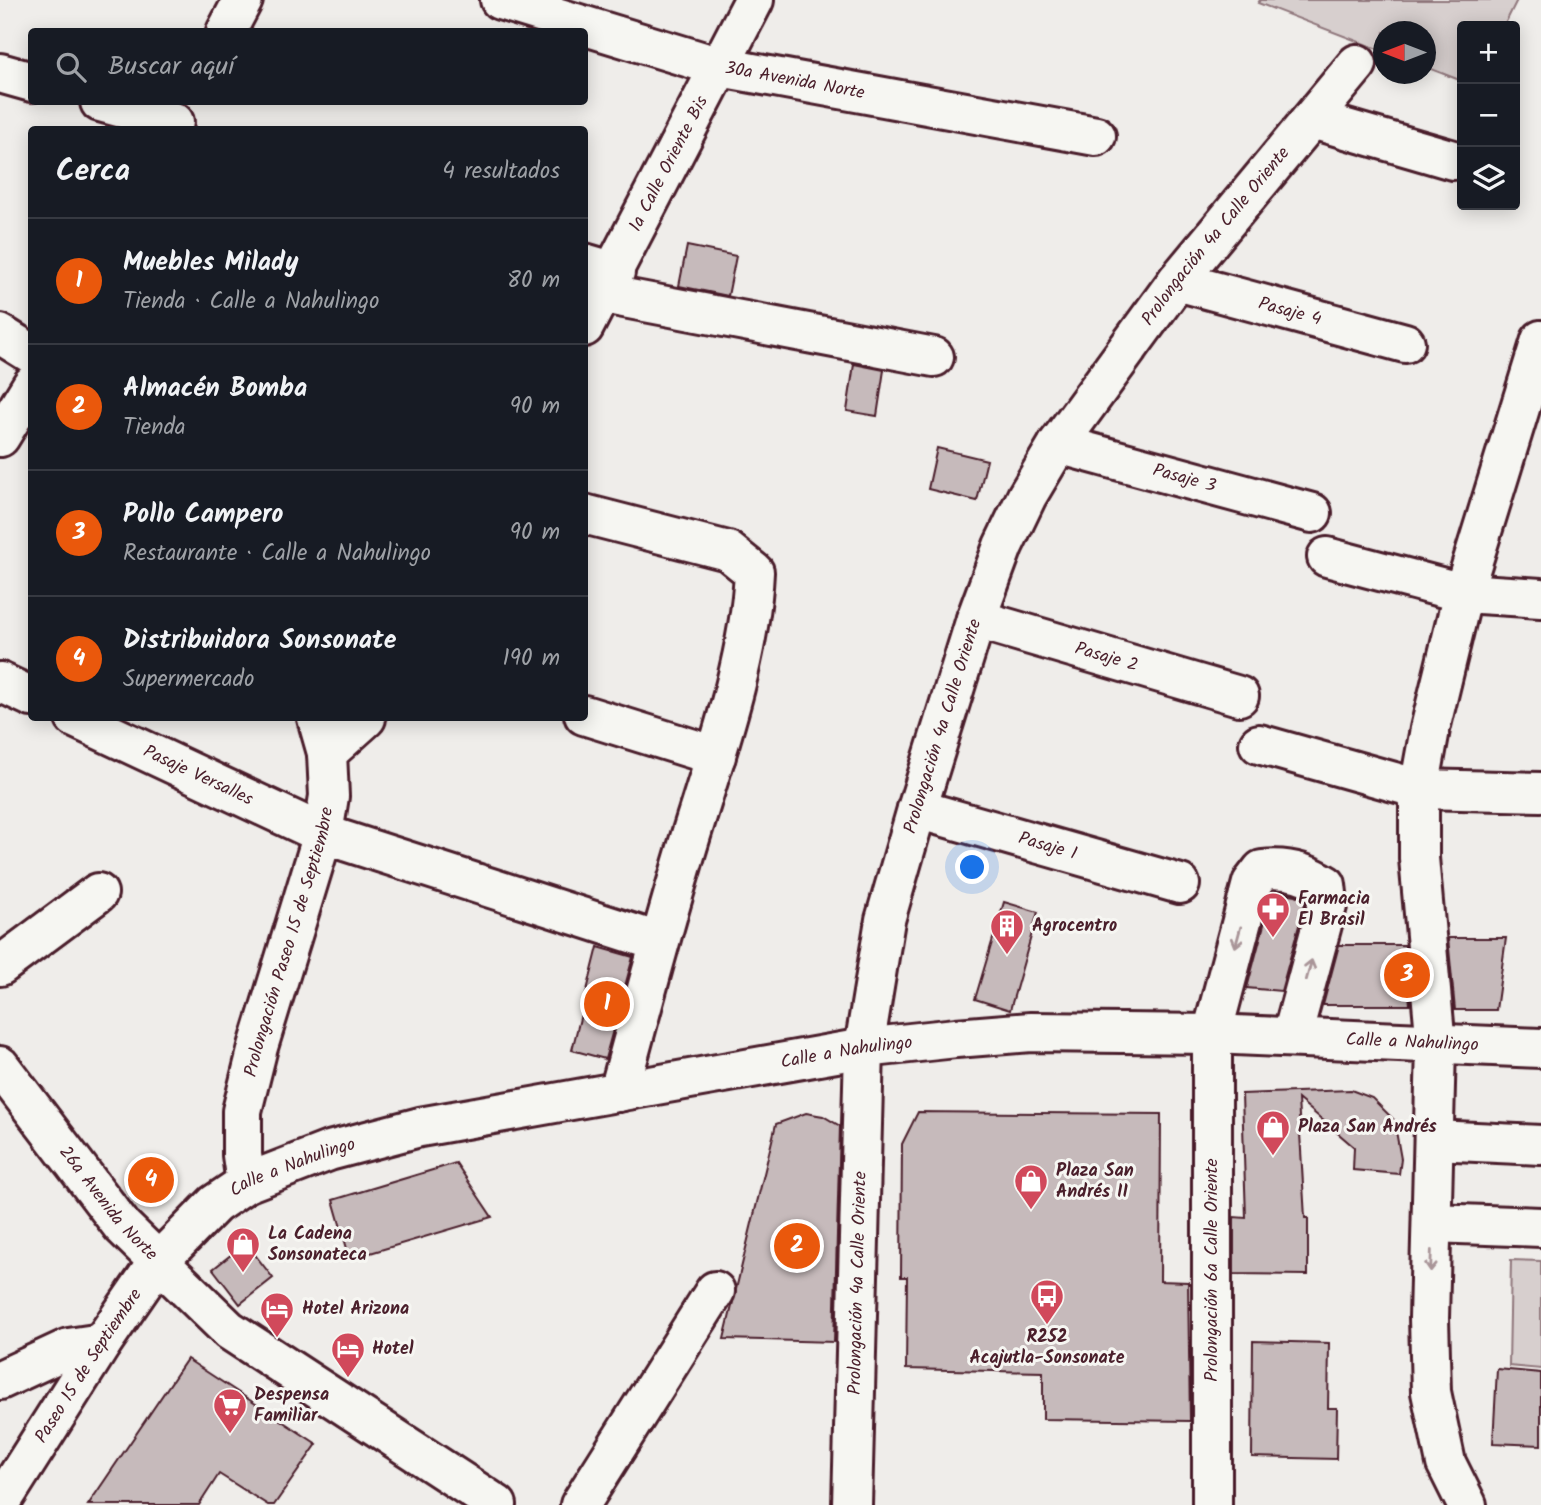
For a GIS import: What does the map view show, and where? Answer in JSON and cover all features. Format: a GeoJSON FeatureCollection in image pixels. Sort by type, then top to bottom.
{"type":"FeatureCollection","features":[{"type":"Feature","properties":{"kind":"street"},"geometry":{"type":"LineString","coordinates":[[228,28],[243,0]]}},
{"type":"Feature","properties":{"kind":"street","name":"30a Avenida Norte"},"geometry":{"type":"LineString","coordinates":[[500,0],[720,67],[1096,136]]}},
{"type":"Feature","properties":{"kind":"street","name":"1a Calle Oriente Bis"},"geometry":{"type":"LineString","coordinates":[[588,315],[601,276],[720,67],[754,0]]}},
{"type":"Feature","properties":{"kind":"street","name":"Prolongación 4a Calle Oriente"},"geometry":{"type":"LineString","coordinates":[[852,1505],[864,1048],[885,920],[976,619],[1003,546],[1027,496],[1058,444],[1177,281],[1357,64]]}},
{"type":"Feature","properties":{"kind":"street"},"geometry":{"type":"LineString","coordinates":[[0,73],[28,81]]}},
{"type":"Feature","properties":{"kind":"street"},"geometry":{"type":"LineString","coordinates":[[114,105],[177,118]]}},
{"type":"Feature","properties":{"kind":"street"},"geometry":{"type":"LineString","coordinates":[[1312,119],[1453,160]]}},
{"type":"Feature","properties":{"kind":"street"},"geometry":{"type":"LineString","coordinates":[[601,276],[934,357]]}},
{"type":"Feature","properties":{"kind":"street","name":"Pasaje 4"},"geometry":{"type":"LineString","coordinates":[[1177,281],[1405,343]]}},
{"type":"Feature","properties":{"kind":"street"},"geometry":{"type":"LineString","coordinates":[[0,334],[28,352]]}},
{"type":"Feature","properties":{"kind":"street"},"geometry":{"type":"LineString","coordinates":[[1467,1505],[1446,1463],[1431,1392],[1429,1318],[1436,1045],[1419,858],[1419,789],[1430,729],[1463,593],[1532,400],[1541,340]]}},
{"type":"Feature","properties":{"kind":"street"},"geometry":{"type":"LineString","coordinates":[[0,438],[28,392]]}},
{"type":"Feature","properties":{"kind":"street","name":"Pasaje 3"},"geometry":{"type":"LineString","coordinates":[[1058,444],[1312,513]]}},
{"type":"Feature","properties":{"kind":"street"},"geometry":{"type":"LineString","coordinates":[[588,515],[728,551],[754,572],[752,610],[716,756],[659,942],[619,1092]]}},
{"type":"Feature","properties":{"kind":"street"},"geometry":{"type":"LineString","coordinates":[[1327,557],[1463,593],[1541,598]]}},
{"type":"Feature","properties":{"kind":"street","name":"Pasaje 2"},"geometry":{"type":"LineString","coordinates":[[976,619],[1239,696]]}},
{"type":"Feature","properties":{"kind":"street"},"geometry":{"type":"LineString","coordinates":[[0,682],[28,695]]}},
{"type":"Feature","properties":{"kind":"street"},"geometry":{"type":"LineString","coordinates":[[588,716],[716,756]]}},
{"type":"Feature","properties":{"kind":"street","name":"Pasaje Versalles"},"geometry":{"type":"LineString","coordinates":[[81,721],[323,834],[659,942]]}},
{"type":"Feature","properties":{"kind":"street","name":"Prolongación Paseo 15 de Septiembre"},"geometry":{"type":"LineString","coordinates":[[246,1183],[242,1155],[242,1111],[258,1046],[323,834],[329,796],[322,735],[358,721]]}},
{"type":"Feature","properties":{"kind":"street"},"geometry":{"type":"LineString","coordinates":[[1259,744],[1419,789],[1541,792]]}},
{"type":"Feature","properties":{"kind":"street","name":"Pasaje 1"},"geometry":{"type":"LineString","coordinates":[[917,809],[1180,884]]}},
{"type":"Feature","properties":{"kind":"street","name":"Prolongación 6a Calle Oriente"},"geometry":{"type":"LineString","coordinates":[[1212,1505],[1212,1034],[1252,883],[1262,870],[1280,868],[1312,876],[1326,886],[1328,902],[1292,1036]]}},
{"type":"Feature","properties":{"kind":"street"},"geometry":{"type":"LineString","coordinates":[[0,966],[98,893]]}},
{"type":"Feature","properties":{"kind":"street","name":"Calle a Nahulingo"},"geometry":{"type":"LineString","coordinates":[[186,1234],[215,1204],[246,1183],[329,1151],[420,1127],[864,1048],[1031,1032],[1292,1036],[1541,1048]]}},
{"type":"Feature","properties":{"kind":"street","name":"26a Avenida Norte"},"geometry":{"type":"LineString","coordinates":[[0,1066],[122,1226],[157,1264],[229,1331],[497,1505]]}},
{"type":"Feature","properties":{"kind":"street"},"geometry":{"type":"LineString","coordinates":[[1434,1140],[1541,1145]]}},
{"type":"Feature","properties":{"kind":"street"},"geometry":{"type":"LineString","coordinates":[[1432,1223],[1541,1227]]}},
{"type":"Feature","properties":{"kind":"street","name":"Paseo 15 de Septiembre"},"geometry":{"type":"LineString","coordinates":[[0,1504],[102,1343],[157,1264],[186,1234]]}},
{"type":"Feature","properties":{"kind":"street"},"geometry":{"type":"LineString","coordinates":[[580,1505],[715,1291]]}},
{"type":"Feature","properties":{"kind":"street"},"geometry":{"type":"LineString","coordinates":[[0,1380],[69,1348],[102,1343]]}},
{"type":"Feature","properties":{"kind":"shaded area"},"geometry":{"type":"Polygon","coordinates":[[[1260,0],[1517,0],[1506,21],[1457,21],[1457,79],[1436,71],[1436,21],[1373,21],[1373,47],[1258,3],[1260,0]]]}},
{"type":"Feature","properties":{"kind":"shaded area"},"geometry":{"type":"Polygon","coordinates":[[[1511,1260],[1541,1261],[1541,1369],[1509,1366],[1511,1260]]]}},
{"type":"Feature","properties":{"kind":"building"},"geometry":{"type":"Polygon","coordinates":[[[687,246],[736,256],[728,296],[679,286],[687,246]]]}},
{"type":"Feature","properties":{"kind":"building"},"geometry":{"type":"Polygon","coordinates":[[[854,364],[884,370],[877,416],[847,411],[854,364]]]}},
{"type":"Feature","properties":{"kind":"building"},"geometry":{"type":"Polygon","coordinates":[[[937,448],[987,460],[977,501],[928,489],[937,448]]]}},
{"type":"Feature","properties":{"kind":"building"},"geometry":{"type":"Polygon","coordinates":[[[1273,891],[1296,895],[1306,900],[1281,991],[1247,988],[1273,891]]]}},
{"type":"Feature","properties":{"kind":"building","name":"Agrocentro"},"geometry":{"type":"Polygon","coordinates":[[[1004,902],[1038,912],[1010,1010],[975,999],[1004,902]]]}},
{"type":"Feature","properties":{"kind":"building"},"geometry":{"type":"Polygon","coordinates":[[[1448,938],[1506,938],[1496,1010],[1455,1010],[1448,938]]]}},
{"type":"Feature","properties":{"kind":"building"},"geometry":{"type":"Polygon","coordinates":[[[1339,945],[1405,945],[1410,1005],[1323,1005],[1339,945]]]}},
{"type":"Feature","properties":{"kind":"building"},"geometry":{"type":"Polygon","coordinates":[[[598,947],[633,957],[605,1059],[572,1050],[598,947]]]}},
{"type":"Feature","properties":{"kind":"building"},"geometry":{"type":"Polygon","coordinates":[[[1351,1090],[1372,1098],[1394,1120],[1401,1159],[1399,1174],[1353,1170],[1354,1147],[1298,1099],[1305,1218],[1308,1218],[1308,1275],[1234,1274],[1234,1217],[1246,1218],[1242,1094],[1351,1090]]]}},
{"type":"Feature","properties":{"kind":"building"},"geometry":{"type":"Polygon","coordinates":[[[918,1112],[1161,1114],[1160,1281],[1188,1282],[1190,1421],[1043,1419],[1043,1372],[906,1369],[907,1277],[901,1277],[902,1144],[918,1112]]]}},
{"type":"Feature","properties":{"kind":"building"},"geometry":{"type":"Polygon","coordinates":[[[806,1113],[823,1116],[840,1126],[834,1342],[724,1339],[776,1124],[806,1113]]]}},
{"type":"Feature","properties":{"kind":"building"},"geometry":{"type":"Polygon","coordinates":[[[456,1163],[492,1217],[350,1259],[333,1200],[456,1163]]]}},
{"type":"Feature","properties":{"kind":"building","name":"La Cadena Sonsonateca"},"geometry":{"type":"Polygon","coordinates":[[[246,1243],[273,1278],[240,1304],[213,1269],[246,1243]]]}},
{"type":"Feature","properties":{"kind":"building"},"geometry":{"type":"Polygon","coordinates":[[[1253,1341],[1329,1343],[1328,1408],[1337,1408],[1336,1459],[1252,1457],[1253,1341]]]}},
{"type":"Feature","properties":{"kind":"building","name":"Despensa Familiar"},"geometry":{"type":"Polygon","coordinates":[[[187,1359],[317,1444],[274,1505],[268,1505],[219,1474],[199,1505],[88,1505],[187,1359]]]}},
{"type":"Feature","properties":{"kind":"building"},"geometry":{"type":"Polygon","coordinates":[[[1497,1369],[1541,1373],[1541,1445],[1493,1443],[1497,1369]]]}},
{"type":"Feature","properties":{"kind":"place","name":"Farmacia El Brasil"},"geometry":{"type":"Point","coordinates":[1273,939]}},
{"type":"Feature","properties":{"kind":"place","name":"Agrocentro"},"geometry":{"type":"Point","coordinates":[1007,956]}},
{"type":"Feature","properties":{"kind":"place","name":"Pollo Campero"},"geometry":{"type":"Point","coordinates":[1407,975]}},
{"type":"Feature","properties":{"kind":"place","name":"Muebles Milady"},"geometry":{"type":"Point","coordinates":[607,1004]}},
{"type":"Feature","properties":{"kind":"place","name":"Plaza San Andrés"},"geometry":{"type":"Point","coordinates":[1273,1157]}},
{"type":"Feature","properties":{"kind":"place","name":"Distribuidora Sonsonate"},"geometry":{"type":"Point","coordinates":[151,1180]}},
{"type":"Feature","properties":{"kind":"place","name":"Plaza San Andrés II"},"geometry":{"type":"Point","coordinates":[1031,1211]}},
{"type":"Feature","properties":{"kind":"place","name":"Almacén Bomba"},"geometry":{"type":"Point","coordinates":[797,1246]}},
{"type":"Feature","properties":{"kind":"place","name":"La Cadena Sonsonateca"},"geometry":{"type":"Point","coordinates":[243,1274]}},
{"type":"Feature","properties":{"kind":"place","name":"R252 Acajutla-Sonsonate"},"geometry":{"type":"Point","coordinates":[1047,1326]}},
{"type":"Feature","properties":{"kind":"place","name":"Hotel Arizona"},"geometry":{"type":"Point","coordinates":[277,1339]}},
{"type":"Feature","properties":{"kind":"place","name":"Hotel"},"geometry":{"type":"Point","coordinates":[348,1379]}},
{"type":"Feature","properties":{"kind":"place","name":"Despensa Familiar"},"geometry":{"type":"Point","coordinates":[230,1435]}}]}
